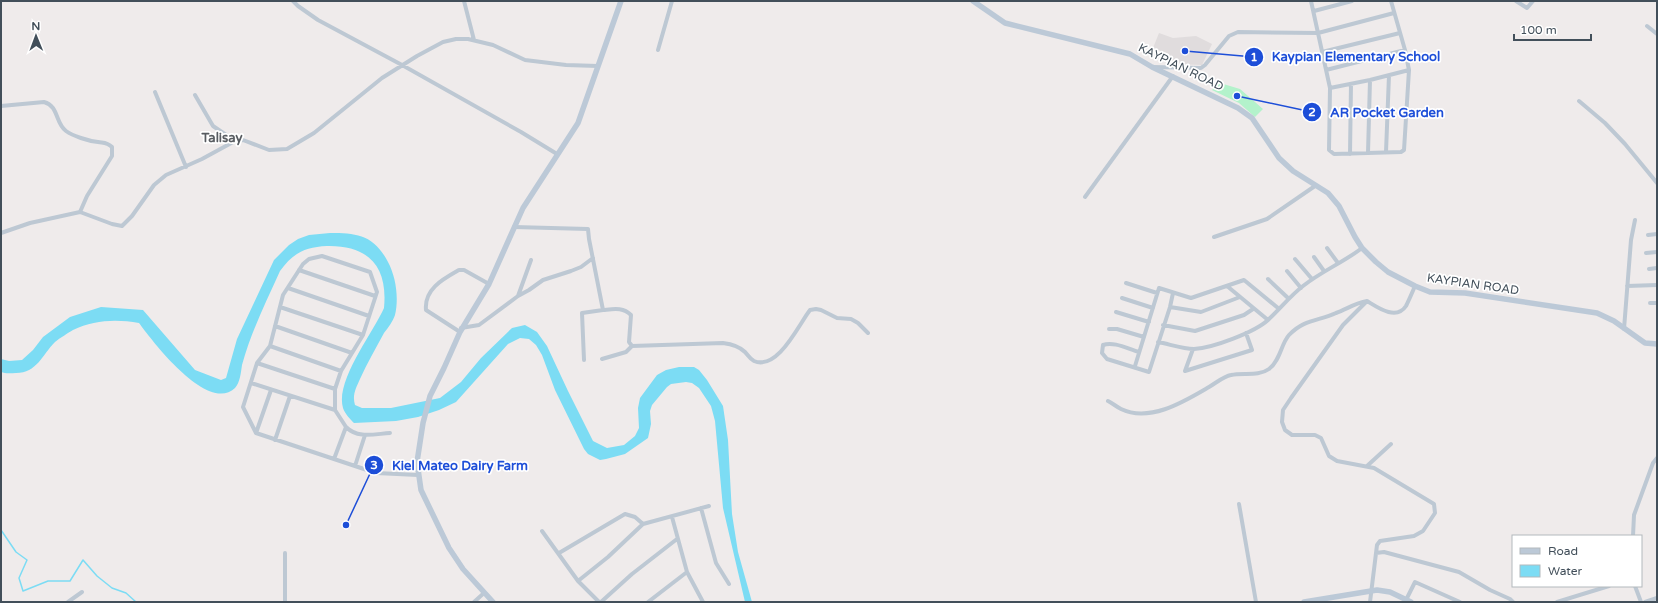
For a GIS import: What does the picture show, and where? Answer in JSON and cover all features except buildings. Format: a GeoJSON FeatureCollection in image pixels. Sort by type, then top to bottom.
{"type":"FeatureCollection","features":[{"type":"Feature","properties":{"kind":"main road"},"geometry":{"type":"LineString","coordinates":[[493,602],[463,569],[449,548],[421,490],[418,475],[418,452],[423,423],[430,396],[461,330],[489,284],[523,208],[578,123],[620,1]]}},
{"type":"Feature","properties":{"kind":"main road","name":"KAYPIAN ROAD"},"geometry":{"type":"LineString","coordinates":[[973,1],[1005,23],[1083,43],[1115,49],[1130,54],[1152,67],[1174,76],[1238,108],[1247,114],[1258,125],[1279,158],[1293,171],[1328,193],[1339,206],[1362,248],[1388,272],[1415,286],[1430,292],[1465,293],[1597,313],[1614,321],[1645,343],[1657,344]]}},
{"type":"Feature","properties":{"kind":"main road"},"geometry":{"type":"LineString","coordinates":[[1304,602],[1371,590],[1390,592],[1409,601]]}},
{"type":"Feature","properties":{"kind":"street"},"geometry":{"type":"LineString","coordinates":[[293,1],[318,20],[402,65],[557,154]]}},
{"type":"Feature","properties":{"kind":"street"},"geometry":{"type":"LineString","coordinates":[[464,1],[474,40]]}},
{"type":"Feature","properties":{"kind":"street"},"geometry":{"type":"LineString","coordinates":[[658,50],[672,1]]}},
{"type":"Feature","properties":{"kind":"street"},"geometry":{"type":"LineString","coordinates":[[1311,1],[1330,88],[1329,150],[1334,154],[1401,152],[1404,150],[1409,70],[1406,50],[1391,1]]}},
{"type":"Feature","properties":{"kind":"street"},"geometry":{"type":"LineString","coordinates":[[1314,11],[1352,1]]}},
{"type":"Feature","properties":{"kind":"street"},"geometry":{"type":"LineString","coordinates":[[1516,1],[1527,8],[1533,1]]}},
{"type":"Feature","properties":{"kind":"street"},"geometry":{"type":"LineString","coordinates":[[1152,67],[1201,68],[1205,66],[1229,36],[1238,32],[1318,33],[1394,12]]}},
{"type":"Feature","properties":{"kind":"street"},"geometry":{"type":"LineString","coordinates":[[1647,26],[1657,34]]}},
{"type":"Feature","properties":{"kind":"street"},"geometry":{"type":"LineString","coordinates":[[1322,52],[1400,33]]}},
{"type":"Feature","properties":{"kind":"street"},"geometry":{"type":"LineString","coordinates":[[1,232],[30,222],[80,212],[112,224],[122,226],[132,216],[160,179],[172,172],[186,167],[235,141],[243,140],[269,150],[287,149],[314,132],[357,96],[382,78],[444,42],[456,39],[474,40],[493,45],[505,52],[525,60],[566,65],[598,66]]}},
{"type":"Feature","properties":{"kind":"street"},"geometry":{"type":"LineString","coordinates":[[1326,70],[1406,50]]}},
{"type":"Feature","properties":{"kind":"street"},"geometry":{"type":"LineString","coordinates":[[1330,88],[1409,70]]}},
{"type":"Feature","properties":{"kind":"street"},"geometry":{"type":"LineString","coordinates":[[1386,152],[1389,75]]}},
{"type":"Feature","properties":{"kind":"street"},"geometry":{"type":"LineString","coordinates":[[1085,197],[1174,76]]}},
{"type":"Feature","properties":{"kind":"street"},"geometry":{"type":"LineString","coordinates":[[1368,153],[1370,80]]}},
{"type":"Feature","properties":{"kind":"street"},"geometry":{"type":"LineString","coordinates":[[1350,154],[1351,84]]}},
{"type":"Feature","properties":{"kind":"street"},"geometry":{"type":"LineString","coordinates":[[155,92],[186,167]]}},
{"type":"Feature","properties":{"kind":"street"},"geometry":{"type":"LineString","coordinates":[[195,94],[214,126],[235,141]]}},
{"type":"Feature","properties":{"kind":"street"},"geometry":{"type":"LineString","coordinates":[[1579,101],[1605,123],[1625,144],[1657,183]]}},
{"type":"Feature","properties":{"kind":"street"},"geometry":{"type":"LineString","coordinates":[[1,106],[44,102],[49,103],[54,110],[61,127],[66,132],[87,140],[99,143],[104,142],[112,147],[112,156],[87,196],[80,212]]}},
{"type":"Feature","properties":{"kind":"street"},"geometry":{"type":"LineString","coordinates":[[1214,237],[1267,219],[1315,186]]}},
{"type":"Feature","properties":{"kind":"street"},"geometry":{"type":"LineString","coordinates":[[1624,329],[1631,240],[1635,220]]}},
{"type":"Feature","properties":{"kind":"street"},"geometry":{"type":"LineString","coordinates":[[514,227],[588,229],[603,310]]}},
{"type":"Feature","properties":{"kind":"street"},"geometry":{"type":"LineString","coordinates":[[1648,235],[1657,234]]}},
{"type":"Feature","properties":{"kind":"street"},"geometry":{"type":"LineString","coordinates":[[1327,248],[1338,263]]}},
{"type":"Feature","properties":{"kind":"street"},"geometry":{"type":"LineString","coordinates":[[1158,342],[1193,349],[1204,347],[1246,333],[1259,327],[1268,320],[1288,298],[1312,279],[1349,258],[1362,248]]}},
{"type":"Feature","properties":{"kind":"street"},"geometry":{"type":"LineString","coordinates":[[1646,253],[1657,252]]}},
{"type":"Feature","properties":{"kind":"street"},"geometry":{"type":"LineString","coordinates":[[390,432],[365,435],[352,433],[346,427],[335,410],[335,389],[341,371],[363,335],[377,292],[370,272],[322,256],[309,259],[303,264],[283,295],[270,346],[257,363],[243,407],[256,433],[376,473],[418,475]]}},
{"type":"Feature","properties":{"kind":"street"},"geometry":{"type":"LineString","coordinates":[[1314,257],[1324,271]]}},
{"type":"Feature","properties":{"kind":"street"},"geometry":{"type":"LineString","coordinates":[[489,284],[464,270],[453,274],[432,287],[426,305],[426,310],[461,330],[479,325],[542,280],[581,267],[593,258]]}},
{"type":"Feature","properties":{"kind":"street"},"geometry":{"type":"LineString","coordinates":[[1295,259],[1312,279]]}},
{"type":"Feature","properties":{"kind":"street"},"geometry":{"type":"LineString","coordinates":[[518,296],[531,260]]}},
{"type":"Feature","properties":{"kind":"street"},"geometry":{"type":"LineString","coordinates":[[1649,269],[1657,268]]}},
{"type":"Feature","properties":{"kind":"street"},"geometry":{"type":"LineString","coordinates":[[299,270],[375,296]]}},
{"type":"Feature","properties":{"kind":"street"},"geometry":{"type":"LineString","coordinates":[[1287,271],[1301,288]]}},
{"type":"Feature","properties":{"kind":"street"},"geometry":{"type":"LineString","coordinates":[[1268,279],[1288,298]]}},
{"type":"Feature","properties":{"kind":"street"},"geometry":{"type":"LineString","coordinates":[[1135,366],[1159,288],[1192,298],[1244,280],[1278,308]]}},
{"type":"Feature","properties":{"kind":"street"},"geometry":{"type":"LineString","coordinates":[[1126,283],[1157,293]]}},
{"type":"Feature","properties":{"kind":"street"},"geometry":{"type":"LineString","coordinates":[[1627,286],[1657,285]]}},
{"type":"Feature","properties":{"kind":"street"},"geometry":{"type":"LineString","coordinates":[[1227,286],[1268,320]]}},
{"type":"Feature","properties":{"kind":"street"},"geometry":{"type":"LineString","coordinates":[[1108,400],[1122,410],[1135,413],[1153,412],[1170,408],[1230,375],[1259,373],[1269,369],[1274,364],[1289,335],[1309,321],[1335,314],[1358,302],[1367,301],[1382,311],[1397,313],[1405,308],[1415,286]]}},
{"type":"Feature","properties":{"kind":"street"},"geometry":{"type":"LineString","coordinates":[[288,288],[369,316]]}},
{"type":"Feature","properties":{"kind":"street"},"geometry":{"type":"LineString","coordinates":[[1139,352],[1118,345],[1107,343],[1102,345],[1102,353],[1107,359],[1135,366],[1149,372],[1173,293]]}},
{"type":"Feature","properties":{"kind":"street"},"geometry":{"type":"LineString","coordinates":[[1170,307],[1200,312],[1240,297]]}},
{"type":"Feature","properties":{"kind":"street"},"geometry":{"type":"LineString","coordinates":[[1122,298],[1153,308]]}},
{"type":"Feature","properties":{"kind":"street"},"geometry":{"type":"LineString","coordinates":[[1367,301],[1343,325],[1291,398],[1283,410],[1282,422],[1285,430],[1292,435],[1315,435],[1320,438],[1329,456],[1337,461],[1374,468],[1434,504],[1435,513],[1423,531],[1414,536],[1380,541],[1377,545],[1370,602]]}},
{"type":"Feature","properties":{"kind":"street"},"geometry":{"type":"LineString","coordinates":[[1650,303],[1657,302]]}},
{"type":"Feature","properties":{"kind":"street"},"geometry":{"type":"LineString","coordinates":[[280,307],[363,335]]}},
{"type":"Feature","properties":{"kind":"street"},"geometry":{"type":"LineString","coordinates":[[584,360],[582,313],[622,309],[627,311],[631,315],[629,342],[632,346]]}},
{"type":"Feature","properties":{"kind":"street"},"geometry":{"type":"LineString","coordinates":[[602,359],[626,352],[632,346],[723,343],[732,344],[745,351],[752,360],[760,362],[779,354],[790,342],[810,310],[816,309],[838,318],[851,318],[868,333]]}},
{"type":"Feature","properties":{"kind":"street"},"geometry":{"type":"LineString","coordinates":[[1163,325],[1195,331],[1244,315],[1253,309]]}},
{"type":"Feature","properties":{"kind":"street"},"geometry":{"type":"LineString","coordinates":[[1116,312],[1148,322]]}},
{"type":"Feature","properties":{"kind":"street"},"geometry":{"type":"LineString","coordinates":[[275,326],[352,353]]}},
{"type":"Feature","properties":{"kind":"street"},"geometry":{"type":"LineString","coordinates":[[1110,329],[1118,329],[1144,337]]}},
{"type":"Feature","properties":{"kind":"street"},"geometry":{"type":"LineString","coordinates":[[1193,349],[1185,371],[1252,350],[1246,333]]}},
{"type":"Feature","properties":{"kind":"street"},"geometry":{"type":"LineString","coordinates":[[270,346],[341,371]]}},
{"type":"Feature","properties":{"kind":"street"},"geometry":{"type":"LineString","coordinates":[[257,363],[335,389]]}},
{"type":"Feature","properties":{"kind":"street"},"geometry":{"type":"LineString","coordinates":[[251,383],[335,410]]}},
{"type":"Feature","properties":{"kind":"street"},"geometry":{"type":"LineString","coordinates":[[256,433],[271,390]]}},
{"type":"Feature","properties":{"kind":"street"},"geometry":{"type":"LineString","coordinates":[[275,440],[290,396]]}},
{"type":"Feature","properties":{"kind":"street"},"geometry":{"type":"LineString","coordinates":[[334,459],[346,427]]}},
{"type":"Feature","properties":{"kind":"street"},"geometry":{"type":"LineString","coordinates":[[355,466],[365,435]]}},
{"type":"Feature","properties":{"kind":"street"},"geometry":{"type":"LineString","coordinates":[[1367,466],[1391,444]]}},
{"type":"Feature","properties":{"kind":"street"},"geometry":{"type":"LineString","coordinates":[[1633,535],[1634,515],[1653,463],[1657,458]]}},
{"type":"Feature","properties":{"kind":"street"},"geometry":{"type":"LineString","coordinates":[[1239,504],[1256,602]]}},
{"type":"Feature","properties":{"kind":"street"},"geometry":{"type":"LineString","coordinates":[[578,581],[608,557],[643,524],[709,506]]}},
{"type":"Feature","properties":{"kind":"street"},"geometry":{"type":"LineString","coordinates":[[701,508],[716,563],[729,584]]}},
{"type":"Feature","properties":{"kind":"street"},"geometry":{"type":"LineString","coordinates":[[558,553],[625,514],[635,517],[643,524]]}},
{"type":"Feature","properties":{"kind":"street"},"geometry":{"type":"LineString","coordinates":[[672,517],[687,572],[701,602]]}},
{"type":"Feature","properties":{"kind":"street"},"geometry":{"type":"LineString","coordinates":[[542,531],[578,581],[600,602],[632,574],[677,539]]}},
{"type":"Feature","properties":{"kind":"street"},"geometry":{"type":"LineString","coordinates":[[1376,553],[1384,552],[1459,572],[1513,602]]}},
{"type":"Feature","properties":{"kind":"street"},"geometry":{"type":"LineString","coordinates":[[285,553],[285,602]]}},
{"type":"Feature","properties":{"kind":"street"},"geometry":{"type":"LineString","coordinates":[[648,602],[687,572]]}},
{"type":"Feature","properties":{"kind":"street"},"geometry":{"type":"LineString","coordinates":[[1409,601],[1415,582],[1460,602]]}},
{"type":"Feature","properties":{"kind":"street"},"geometry":{"type":"LineString","coordinates":[[1557,602],[1606,587]]}},
{"type":"Feature","properties":{"kind":"street"},"geometry":{"type":"LineString","coordinates":[[1635,587],[1641,602]]}},
{"type":"Feature","properties":{"kind":"street"},"geometry":{"type":"LineString","coordinates":[[68,602],[82,592]]}},
{"type":"Feature","properties":{"kind":"street"},"geometry":{"type":"LineString","coordinates":[[474,602],[484,593]]}},
{"type":"Feature","properties":{"kind":"street"},"geometry":{"type":"LineString","coordinates":[[1645,602],[1657,598]]}},
{"type":"Feature","properties":{"kind":"shaded area"},"geometry":{"type":"Polygon","coordinates":[[[1159,33],[1173,38],[1196,36],[1212,44],[1202,65],[1170,64],[1169,54],[1153,48],[1159,33]]]}},
{"type":"Feature","properties":{"kind":"green space"},"geometry":{"type":"Polygon","coordinates":[[[1220,83],[1240,89],[1263,109],[1255,117],[1239,103],[1212,90],[1220,83]]]}},
{"type":"Feature","properties":{"kind":"water"},"geometry":{"type":"Polygon","coordinates":[[[330,233],[357,235],[371,241],[383,253],[391,268],[395,281],[397,302],[395,315],[369,361],[355,392],[355,405],[362,408],[391,408],[440,398],[461,382],[481,358],[512,328],[525,325],[537,332],[547,346],[593,441],[607,448],[624,445],[635,436],[639,428],[638,408],[640,398],[657,375],[666,370],[679,367],[694,367],[699,370],[723,406],[728,440],[732,514],[738,552],[752,602],[745,602],[723,508],[715,421],[711,406],[699,388],[692,383],[686,382],[671,384],[652,405],[650,411],[651,424],[648,438],[625,454],[600,460],[588,454],[584,449],[555,390],[542,355],[536,345],[529,339],[520,338],[508,344],[456,402],[418,417],[396,421],[354,423],[343,408],[342,397],[344,384],[356,357],[384,308],[384,294],[383,281],[379,270],[373,261],[365,254],[354,250],[342,247],[327,246],[312,248],[295,255],[285,265],[280,271],[254,329],[242,365],[238,383],[235,388],[224,393],[211,391],[196,384],[168,359],[139,323],[130,322],[97,322],[73,330],[55,342],[34,367],[29,370],[16,373],[1,372],[1,359],[9,361],[22,360],[33,350],[43,337],[70,317],[101,307],[143,310],[195,370],[221,380],[226,378],[237,339],[274,260],[289,245],[298,239],[309,235],[330,233]]]}},
{"type":"Feature","properties":{"kind":"waterway"},"geometry":{"type":"LineString","coordinates":[[1,530],[16,552],[27,560],[19,578],[23,591],[48,581],[70,581],[83,560],[97,576],[112,588],[126,593],[136,602]]}},
{"type":"Feature","properties":{"kind":"place","name":"Kaypian Elementary School"},"geometry":{"type":"Point","coordinates":[1185,51]}},
{"type":"Feature","properties":{"kind":"place","name":"AR Pocket Garden"},"geometry":{"type":"Point","coordinates":[1237,96]}},
{"type":"Feature","properties":{"kind":"place","name":"Kiel Mateo Dairy Farm"},"geometry":{"type":"Point","coordinates":[346,525]}},
{"type":"Feature","properties":{"kind":"district","name":"Talisay"},"geometry":{"type":"Point","coordinates":[222,138]}}]}
